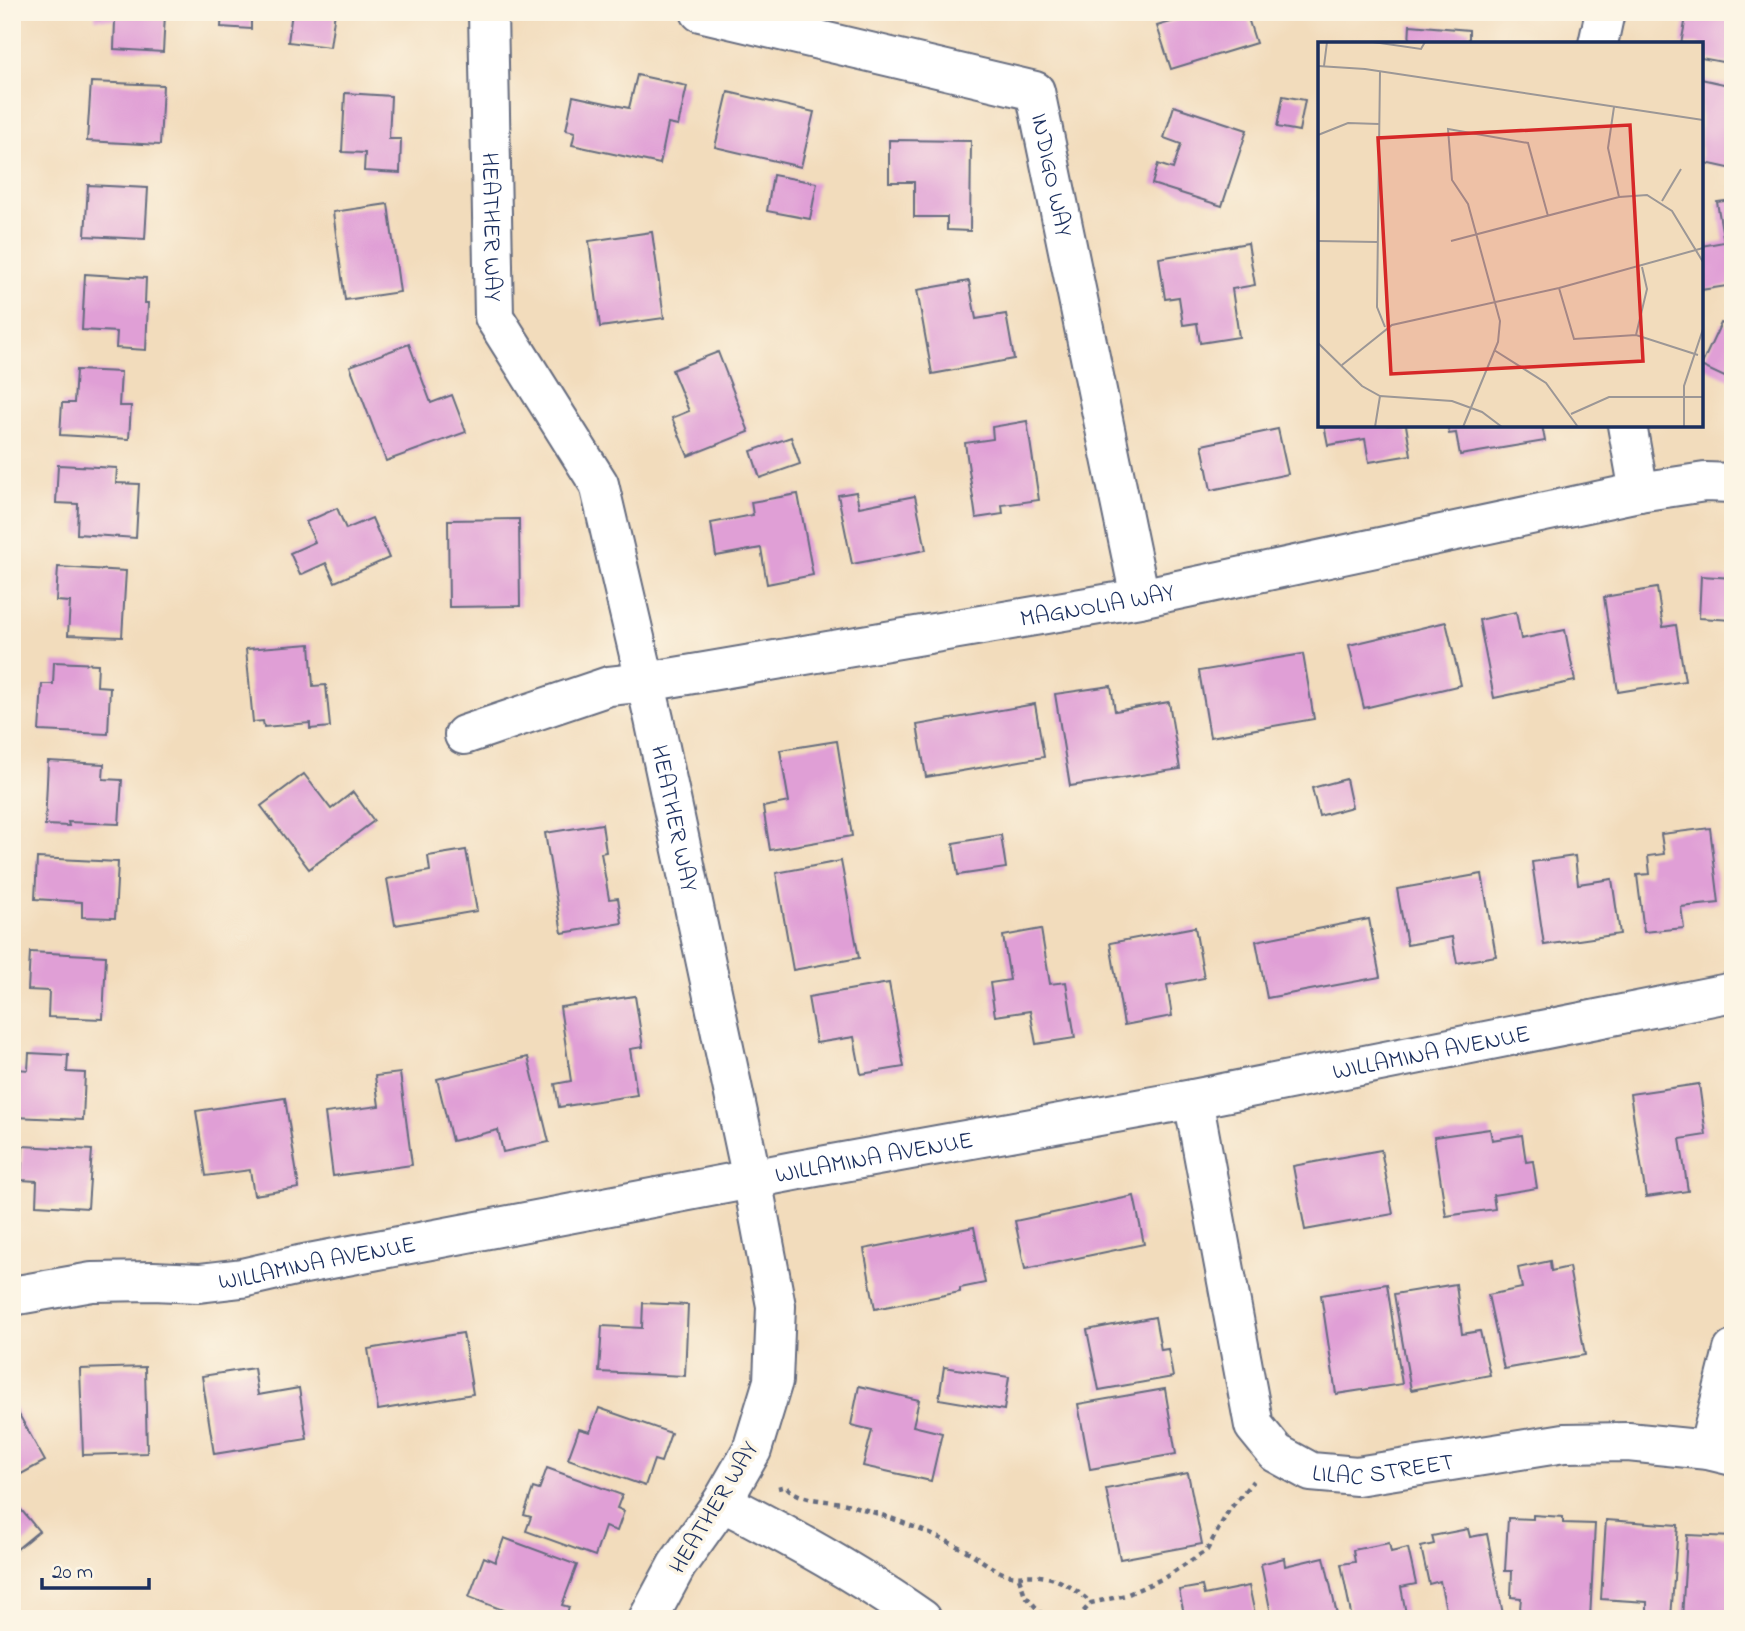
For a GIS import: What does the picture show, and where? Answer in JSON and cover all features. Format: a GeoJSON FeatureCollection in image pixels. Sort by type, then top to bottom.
{"type":"FeatureCollection","features":[{"type":"Feature","properties":{"kind":"street","name":"HEATHER WAY"},"geometry":{"type":"LineString","coordinates":[[488,12],[494,317],[599,484],[646,682],[752,1179],[776,1306],[773,1381],[736,1510],[677,1565],[648,1619]]}},
{"type":"Feature","properties":{"kind":"street","name":"INDIGO WAY"},"geometry":{"type":"LineString","coordinates":[[700,12],[1035,91],[1140,598]]}},
{"type":"Feature","properties":{"kind":"street"},"geometry":{"type":"LineString","coordinates":[[1598,42],[1605,12]]}},
{"type":"Feature","properties":{"kind":"street"},"geometry":{"type":"LineString","coordinates":[[1627,427],[1639,492]]}},
{"type":"Feature","properties":{"kind":"street","name":"MAGNOLIA WAY"},"geometry":{"type":"LineString","coordinates":[[464,735],[609,686],[646,682],[1140,598],[1639,492],[1705,482],[1733,483]]}},
{"type":"Feature","properties":{"kind":"street","name":"WILLAMINA AVENUE"},"geometry":{"type":"LineString","coordinates":[[12,1296],[92,1282],[199,1283],[242,1278],[752,1179],[1193,1099],[1733,992]]}},
{"type":"Feature","properties":{"kind":"street","name":"LILAC STREET"},"geometry":{"type":"LineString","coordinates":[[1193,1099],[1254,1426],[1276,1453],[1311,1472],[1357,1476],[1564,1444],[1628,1442],[1720,1453]]}},
{"type":"Feature","properties":{"kind":"street"},"geometry":{"type":"LineString","coordinates":[[1720,1453],[1733,1350]]}},
{"type":"Feature","properties":{"kind":"street"},"geometry":{"type":"LineString","coordinates":[[736,1510],[819,1552],[880,1589],[922,1619]]}},
{"type":"Feature","properties":{"kind":"path"},"geometry":{"type":"LineString","coordinates":[[1077,1619],[1091,1603],[1126,1595],[1164,1578],[1207,1550],[1229,1510],[1276,1453]]}},
{"type":"Feature","properties":{"kind":"path"},"geometry":{"type":"LineString","coordinates":[[736,1510],[769,1491],[786,1486],[790,1492],[805,1497],[831,1500],[878,1513],[964,1549],[1001,1573],[1019,1578],[1040,1576],[1073,1587],[1091,1603]]}},
{"type":"Feature","properties":{"kind":"path"},"geometry":{"type":"LineString","coordinates":[[1019,1578],[1025,1595],[1046,1619]]}},
{"type":"Feature","properties":{"kind":"building"},"geometry":{"type":"Polygon","coordinates":[[[95,12],[165,14],[163,52],[114,49],[115,20],[95,19],[95,12]]]}},
{"type":"Feature","properties":{"kind":"building"},"geometry":{"type":"Polygon","coordinates":[[[222,12],[251,12],[251,29],[221,27],[222,12]]]}},
{"type":"Feature","properties":{"kind":"building"},"geometry":{"type":"Polygon","coordinates":[[[292,12],[335,12],[330,47],[288,42],[292,12]]]}},
{"type":"Feature","properties":{"kind":"building"},"geometry":{"type":"Polygon","coordinates":[[[1182,12],[1246,12],[1256,43],[1171,69],[1157,26],[1184,18],[1182,12]]]}},
{"type":"Feature","properties":{"kind":"building"},"geometry":{"type":"Polygon","coordinates":[[[1687,12],[1712,15],[1712,12],[1733,12],[1733,64],[1703,58],[1703,42],[1681,42],[1687,12]]]}},
{"type":"Feature","properties":{"kind":"building"},"geometry":{"type":"Polygon","coordinates":[[[1410,25],[1469,30],[1469,42],[1409,42],[1410,25]]]}},
{"type":"Feature","properties":{"kind":"building"},"geometry":{"type":"Polygon","coordinates":[[[637,75],[687,86],[678,126],[668,124],[660,164],[572,145],[575,132],[566,130],[573,96],[629,108],[637,75]]]}},
{"type":"Feature","properties":{"kind":"building"},"geometry":{"type":"Polygon","coordinates":[[[1703,79],[1733,86],[1733,169],[1703,162],[1703,79]]]}},
{"type":"Feature","properties":{"kind":"building"},"geometry":{"type":"Polygon","coordinates":[[[91,82],[163,85],[160,145],[87,141],[91,82]]]}},
{"type":"Feature","properties":{"kind":"building"},"geometry":{"type":"Polygon","coordinates":[[[728,92],[814,112],[801,167],[715,147],[728,92]]]}},
{"type":"Feature","properties":{"kind":"building"},"geometry":{"type":"Polygon","coordinates":[[[345,93],[391,96],[389,139],[401,139],[400,173],[364,171],[365,153],[342,152],[345,93]]]}},
{"type":"Feature","properties":{"kind":"building"},"geometry":{"type":"Polygon","coordinates":[[[1283,96],[1305,100],[1299,131],[1277,127],[1283,96]]]}},
{"type":"Feature","properties":{"kind":"building"},"geometry":{"type":"Polygon","coordinates":[[[1174,106],[1247,130],[1222,206],[1152,184],[1158,164],[1173,169],[1181,144],[1164,138],[1174,106]]]}},
{"type":"Feature","properties":{"kind":"building"},"geometry":{"type":"Polygon","coordinates":[[[889,140],[971,141],[970,231],[947,230],[947,217],[914,217],[914,182],[889,182],[889,140]]]}},
{"type":"Feature","properties":{"kind":"building"},"geometry":{"type":"Polygon","coordinates":[[[773,175],[817,183],[810,219],[767,211],[773,175]]]}},
{"type":"Feature","properties":{"kind":"building"},"geometry":{"type":"Polygon","coordinates":[[[88,185],[148,188],[145,239],[85,236],[88,185]]]}},
{"type":"Feature","properties":{"kind":"building"},"geometry":{"type":"Polygon","coordinates":[[[1733,200],[1733,285],[1703,290],[1703,246],[1724,242],[1717,202],[1733,200]]]}},
{"type":"Feature","properties":{"kind":"building"},"geometry":{"type":"Polygon","coordinates":[[[388,204],[400,292],[345,300],[333,212],[388,204]]]}},
{"type":"Feature","properties":{"kind":"building"},"geometry":{"type":"Polygon","coordinates":[[[652,232],[664,318],[600,327],[589,241],[652,232]]]}},
{"type":"Feature","properties":{"kind":"building"},"geometry":{"type":"Polygon","coordinates":[[[1248,243],[1255,285],[1232,289],[1239,337],[1200,343],[1197,323],[1183,325],[1179,297],[1165,299],[1159,258],[1248,243]]]}},
{"type":"Feature","properties":{"kind":"building"},"geometry":{"type":"Polygon","coordinates":[[[85,274],[146,278],[146,350],[116,348],[117,332],[82,330],[85,274]]]}},
{"type":"Feature","properties":{"kind":"building"},"geometry":{"type":"Polygon","coordinates":[[[969,281],[976,319],[1006,314],[1014,359],[932,374],[917,290],[969,281]]]}},
{"type":"Feature","properties":{"kind":"building"},"geometry":{"type":"Polygon","coordinates":[[[1721,323],[1733,328],[1733,381],[1703,367],[1721,323]]]}},
{"type":"Feature","properties":{"kind":"building"},"geometry":{"type":"Polygon","coordinates":[[[409,344],[431,403],[452,395],[466,432],[386,461],[350,366],[409,344]]]}},
{"type":"Feature","properties":{"kind":"building"},"geometry":{"type":"Polygon","coordinates":[[[718,352],[749,432],[688,456],[672,418],[689,411],[672,370],[718,352]]]}},
{"type":"Feature","properties":{"kind":"building"},"geometry":{"type":"Polygon","coordinates":[[[76,370],[121,372],[119,406],[131,406],[129,439],[60,435],[62,403],[74,403],[76,370]]]}},
{"type":"Feature","properties":{"kind":"building"},"geometry":{"type":"Polygon","coordinates":[[[1027,421],[1039,500],[1002,505],[1003,514],[976,518],[965,443],[993,439],[992,427],[1027,421]]]}},
{"type":"Feature","properties":{"kind":"building"},"geometry":{"type":"Polygon","coordinates":[[[1324,427],[1406,427],[1411,455],[1369,462],[1365,439],[1328,445],[1324,427]]]}},
{"type":"Feature","properties":{"kind":"building"},"geometry":{"type":"Polygon","coordinates":[[[1447,427],[1542,427],[1545,441],[1460,455],[1456,433],[1449,434],[1447,427]]]}},
{"type":"Feature","properties":{"kind":"building"},"geometry":{"type":"Polygon","coordinates":[[[1278,429],[1288,474],[1211,490],[1202,445],[1278,429]]]}},
{"type":"Feature","properties":{"kind":"building"},"geometry":{"type":"Polygon","coordinates":[[[791,437],[800,464],[760,478],[751,451],[791,437]]]}},
{"type":"Feature","properties":{"kind":"building"},"geometry":{"type":"Polygon","coordinates":[[[58,465],[117,468],[116,483],[139,484],[136,538],[77,534],[78,504],[56,503],[58,465]]]}},
{"type":"Feature","properties":{"kind":"building"},"geometry":{"type":"Polygon","coordinates":[[[856,492],[859,507],[915,496],[926,550],[852,564],[838,495],[856,492]]]}},
{"type":"Feature","properties":{"kind":"building"},"geometry":{"type":"Polygon","coordinates":[[[798,494],[813,575],[767,584],[761,548],[716,556],[711,523],[753,515],[751,502],[798,494]]]}},
{"type":"Feature","properties":{"kind":"building"},"geometry":{"type":"Polygon","coordinates":[[[337,508],[346,529],[372,518],[389,558],[335,582],[326,563],[300,575],[290,553],[315,542],[306,522],[337,508]]]}},
{"type":"Feature","properties":{"kind":"building"},"geometry":{"type":"Polygon","coordinates":[[[519,519],[520,606],[449,607],[448,520],[519,519]]]}},
{"type":"Feature","properties":{"kind":"building"},"geometry":{"type":"Polygon","coordinates":[[[58,567],[126,571],[122,637],[68,635],[70,602],[56,601],[58,567]]]}},
{"type":"Feature","properties":{"kind":"building"},"geometry":{"type":"Polygon","coordinates":[[[1701,576],[1733,578],[1733,620],[1699,618],[1701,576]]]}},
{"type":"Feature","properties":{"kind":"building"},"geometry":{"type":"Polygon","coordinates":[[[1657,588],[1663,627],[1676,625],[1685,681],[1618,692],[1604,597],[1657,588]]]}},
{"type":"Feature","properties":{"kind":"building"},"geometry":{"type":"Polygon","coordinates":[[[1516,612],[1521,639],[1565,630],[1575,681],[1494,698],[1479,620],[1516,612]]]}},
{"type":"Feature","properties":{"kind":"building"},"geometry":{"type":"Polygon","coordinates":[[[1446,622],[1461,685],[1364,708],[1349,645],[1446,622]]]}},
{"type":"Feature","properties":{"kind":"building"},"geometry":{"type":"Polygon","coordinates":[[[310,644],[313,686],[326,685],[330,727],[310,729],[310,723],[264,727],[263,721],[253,722],[246,649],[310,644]]]}},
{"type":"Feature","properties":{"kind":"building"},"geometry":{"type":"Polygon","coordinates":[[[1303,654],[1314,719],[1210,737],[1199,671],[1303,654]]]}},
{"type":"Feature","properties":{"kind":"building"},"geometry":{"type":"Polygon","coordinates":[[[54,662],[98,664],[97,686],[110,687],[108,734],[39,731],[42,684],[53,684],[54,662]]]}},
{"type":"Feature","properties":{"kind":"building"},"geometry":{"type":"Polygon","coordinates":[[[1111,686],[1115,711],[1169,702],[1180,769],[1070,786],[1055,694],[1111,686]]]}},
{"type":"Feature","properties":{"kind":"building"},"geometry":{"type":"Polygon","coordinates":[[[1035,704],[1044,757],[926,777],[917,725],[1035,704]]]}},
{"type":"Feature","properties":{"kind":"building"},"geometry":{"type":"Polygon","coordinates":[[[837,741],[852,836],[770,850],[763,807],[789,802],[780,750],[837,741]]]}},
{"type":"Feature","properties":{"kind":"building"},"geometry":{"type":"Polygon","coordinates":[[[48,761],[104,764],[103,779],[122,780],[119,824],[68,822],[69,826],[45,825],[48,761]]]}},
{"type":"Feature","properties":{"kind":"building"},"geometry":{"type":"Polygon","coordinates":[[[304,774],[331,809],[353,792],[374,821],[309,869],[261,806],[304,774]]]}},
{"type":"Feature","properties":{"kind":"building"},"geometry":{"type":"Polygon","coordinates":[[[1346,779],[1352,807],[1319,816],[1312,788],[1346,779]]]}},
{"type":"Feature","properties":{"kind":"building"},"geometry":{"type":"Polygon","coordinates":[[[602,824],[606,852],[601,853],[609,899],[618,898],[622,923],[562,933],[545,833],[602,824]]]}},
{"type":"Feature","properties":{"kind":"building"},"geometry":{"type":"Polygon","coordinates":[[[1710,828],[1719,903],[1681,907],[1684,928],[1644,932],[1637,875],[1650,874],[1648,856],[1664,854],[1661,834],[1710,828]]]}},
{"type":"Feature","properties":{"kind":"building"},"geometry":{"type":"Polygon","coordinates":[[[1001,835],[1006,868],[958,875],[953,843],[1001,835]]]}},
{"type":"Feature","properties":{"kind":"building"},"geometry":{"type":"Polygon","coordinates":[[[466,850],[477,911],[395,925],[387,879],[430,871],[428,856],[466,850]]]}},
{"type":"Feature","properties":{"kind":"building"},"geometry":{"type":"Polygon","coordinates":[[[1575,856],[1578,884],[1612,879],[1620,934],[1544,945],[1532,862],[1575,856]]]}},
{"type":"Feature","properties":{"kind":"building"},"geometry":{"type":"Polygon","coordinates":[[[37,858],[118,862],[115,918],[82,917],[82,902],[35,899],[37,858]]]}},
{"type":"Feature","properties":{"kind":"building"},"geometry":{"type":"Polygon","coordinates":[[[841,861],[859,958],[793,970],[776,873],[841,861]]]}},
{"type":"Feature","properties":{"kind":"building"},"geometry":{"type":"Polygon","coordinates":[[[1482,874],[1496,956],[1457,963],[1452,937],[1407,945],[1397,889],[1482,874]]]}},
{"type":"Feature","properties":{"kind":"building"},"geometry":{"type":"Polygon","coordinates":[[[1369,919],[1380,977],[1267,998],[1256,941],[1369,919]]]}},
{"type":"Feature","properties":{"kind":"building"},"geometry":{"type":"Polygon","coordinates":[[[1195,927],[1204,978],[1167,985],[1172,1016],[1124,1025],[1110,943],[1195,927]]]}},
{"type":"Feature","properties":{"kind":"building"},"geometry":{"type":"Polygon","coordinates":[[[1041,929],[1050,984],[1066,982],[1075,1038],[1036,1044],[1030,1011],[995,1016],[990,983],[1010,980],[1003,936],[1041,929]]]}},
{"type":"Feature","properties":{"kind":"building"},"geometry":{"type":"Polygon","coordinates":[[[30,952],[106,956],[103,1019],[48,1017],[49,991],[28,990],[30,952]]]}},
{"type":"Feature","properties":{"kind":"building"},"geometry":{"type":"Polygon","coordinates":[[[889,983],[904,1067],[861,1074],[854,1037],[816,1043],[808,997],[889,983]]]}},
{"type":"Feature","properties":{"kind":"building"},"geometry":{"type":"Polygon","coordinates":[[[635,996],[643,1047],[630,1049],[637,1095],[559,1107],[555,1084],[571,1081],[560,1007],[635,996]]]}},
{"type":"Feature","properties":{"kind":"building"},"geometry":{"type":"Polygon","coordinates":[[[29,1053],[68,1055],[67,1072],[85,1073],[83,1120],[15,1117],[18,1069],[28,1070],[29,1053]]]}},
{"type":"Feature","properties":{"kind":"building"},"geometry":{"type":"Polygon","coordinates":[[[528,1057],[549,1142],[503,1152],[498,1130],[452,1141],[437,1079],[528,1057]]]}},
{"type":"Feature","properties":{"kind":"building"},"geometry":{"type":"Polygon","coordinates":[[[400,1073],[412,1165],[333,1176],[325,1113],[379,1106],[375,1076],[400,1073]]]}},
{"type":"Feature","properties":{"kind":"building"},"geometry":{"type":"Polygon","coordinates":[[[1699,1084],[1706,1135],[1680,1139],[1688,1191],[1646,1197],[1630,1094],[1699,1084]]]}},
{"type":"Feature","properties":{"kind":"building"},"geometry":{"type":"Polygon","coordinates":[[[285,1098],[299,1188],[254,1195],[250,1170],[206,1176],[196,1111],[285,1098]]]}},
{"type":"Feature","properties":{"kind":"building"},"geometry":{"type":"Polygon","coordinates":[[[1490,1129],[1492,1140],[1522,1135],[1526,1162],[1533,1161],[1537,1188],[1493,1195],[1495,1209],[1446,1216],[1434,1137],[1490,1129]]]}},
{"type":"Feature","properties":{"kind":"building"},"geometry":{"type":"Polygon","coordinates":[[[23,1146],[92,1150],[88,1208],[36,1205],[37,1181],[21,1180],[23,1146]]]}},
{"type":"Feature","properties":{"kind":"building"},"geometry":{"type":"Polygon","coordinates":[[[1381,1150],[1393,1214],[1305,1230],[1293,1166],[1381,1150]]]}},
{"type":"Feature","properties":{"kind":"building"},"geometry":{"type":"Polygon","coordinates":[[[1134,1196],[1144,1244],[1025,1269],[1015,1221],[1134,1196]]]}},
{"type":"Feature","properties":{"kind":"building"},"geometry":{"type":"Polygon","coordinates":[[[974,1227],[985,1283],[960,1288],[960,1292],[875,1309],[864,1249],[974,1227]]]}},
{"type":"Feature","properties":{"kind":"building"},"geometry":{"type":"Polygon","coordinates":[[[1550,1261],[1551,1271],[1569,1267],[1585,1355],[1504,1369],[1488,1295],[1522,1288],[1518,1268],[1550,1261]]]}},
{"type":"Feature","properties":{"kind":"building"},"geometry":{"type":"Polygon","coordinates":[[[1387,1284],[1402,1384],[1336,1394],[1321,1295],[1387,1284]]]}},
{"type":"Feature","properties":{"kind":"building"},"geometry":{"type":"Polygon","coordinates":[[[1456,1284],[1462,1334],[1480,1331],[1490,1375],[1411,1390],[1394,1294],[1456,1284]]]}},
{"type":"Feature","properties":{"kind":"building"},"geometry":{"type":"Polygon","coordinates":[[[643,1303],[688,1305],[685,1376],[599,1372],[602,1326],[642,1328],[643,1303]]]}},
{"type":"Feature","properties":{"kind":"building"},"geometry":{"type":"Polygon","coordinates":[[[1155,1317],[1161,1350],[1168,1349],[1173,1377],[1099,1390],[1087,1330],[1155,1317]]]}},
{"type":"Feature","properties":{"kind":"building"},"geometry":{"type":"Polygon","coordinates":[[[463,1333],[473,1394],[378,1410],[368,1349],[463,1333]]]}},
{"type":"Feature","properties":{"kind":"building"},"geometry":{"type":"Polygon","coordinates":[[[145,1367],[147,1453],[83,1455],[80,1369],[145,1367]]]}},
{"type":"Feature","properties":{"kind":"building"},"geometry":{"type":"Polygon","coordinates":[[[944,1367],[1009,1377],[1004,1410],[939,1399],[944,1367]]]}},
{"type":"Feature","properties":{"kind":"building"},"geometry":{"type":"Polygon","coordinates":[[[254,1368],[258,1395],[299,1388],[307,1439],[214,1454],[202,1376],[254,1368]]]}},
{"type":"Feature","properties":{"kind":"building"},"geometry":{"type":"Polygon","coordinates":[[[859,1386],[919,1400],[913,1426],[942,1433],[931,1481],[863,1466],[872,1430],[851,1425],[859,1386]]]}},
{"type":"Feature","properties":{"kind":"building"},"geometry":{"type":"Polygon","coordinates":[[[1165,1389],[1176,1454],[1090,1469],[1078,1404],[1165,1389]]]}},
{"type":"Feature","properties":{"kind":"building"},"geometry":{"type":"Polygon","coordinates":[[[12,1402],[45,1461],[12,1479],[12,1402]]]}},
{"type":"Feature","properties":{"kind":"building"},"geometry":{"type":"Polygon","coordinates":[[[599,1408],[671,1433],[661,1462],[654,1460],[645,1486],[568,1459],[579,1429],[590,1432],[599,1408]]]}},
{"type":"Feature","properties":{"kind":"building"},"geometry":{"type":"Polygon","coordinates":[[[547,1468],[622,1495],[617,1508],[624,1511],[617,1531],[605,1527],[595,1556],[526,1531],[531,1517],[524,1515],[533,1488],[539,1490],[547,1468]]]}},
{"type":"Feature","properties":{"kind":"building"},"geometry":{"type":"Polygon","coordinates":[[[1188,1473],[1202,1544],[1120,1559],[1106,1489],[1188,1473]]]}},
{"type":"Feature","properties":{"kind":"building"},"geometry":{"type":"Polygon","coordinates":[[[12,1499],[39,1531],[17,1549],[12,1543],[12,1499]]]}},
{"type":"Feature","properties":{"kind":"building"},"geometry":{"type":"Polygon","coordinates":[[[1533,1515],[1563,1517],[1563,1523],[1595,1524],[1590,1619],[1519,1619],[1521,1598],[1511,1597],[1512,1571],[1505,1571],[1508,1518],[1533,1519],[1533,1515]]]}},
{"type":"Feature","properties":{"kind":"building"},"geometry":{"type":"Polygon","coordinates":[[[1606,1520],[1678,1525],[1671,1618],[1647,1617],[1647,1602],[1601,1599],[1606,1520]]]}},
{"type":"Feature","properties":{"kind":"building"},"geometry":{"type":"Polygon","coordinates":[[[1468,1529],[1470,1537],[1487,1534],[1504,1619],[1432,1619],[1447,1614],[1440,1581],[1429,1584],[1421,1547],[1434,1544],[1432,1536],[1468,1529]]]}},
{"type":"Feature","properties":{"kind":"building"},"geometry":{"type":"Polygon","coordinates":[[[1687,1535],[1733,1537],[1733,1619],[1682,1619],[1687,1535]]]}},
{"type":"Feature","properties":{"kind":"building"},"geometry":{"type":"Polygon","coordinates":[[[504,1538],[577,1565],[562,1605],[569,1607],[565,1619],[526,1619],[469,1597],[484,1557],[495,1562],[504,1538]]]}},
{"type":"Feature","properties":{"kind":"building"},"geometry":{"type":"Polygon","coordinates":[[[1389,1543],[1391,1552],[1408,1548],[1416,1584],[1401,1587],[1407,1619],[1352,1619],[1341,1564],[1355,1562],[1353,1550],[1389,1543]]]}},
{"type":"Feature","properties":{"kind":"building"},"geometry":{"type":"Polygon","coordinates":[[[1324,1557],[1338,1619],[1272,1619],[1261,1564],[1284,1558],[1285,1566],[1324,1557]]]}},
{"type":"Feature","properties":{"kind":"building"},"geometry":{"type":"Polygon","coordinates":[[[1202,1586],[1204,1595],[1249,1586],[1256,1619],[1185,1619],[1179,1590],[1202,1586]]]}}]}
